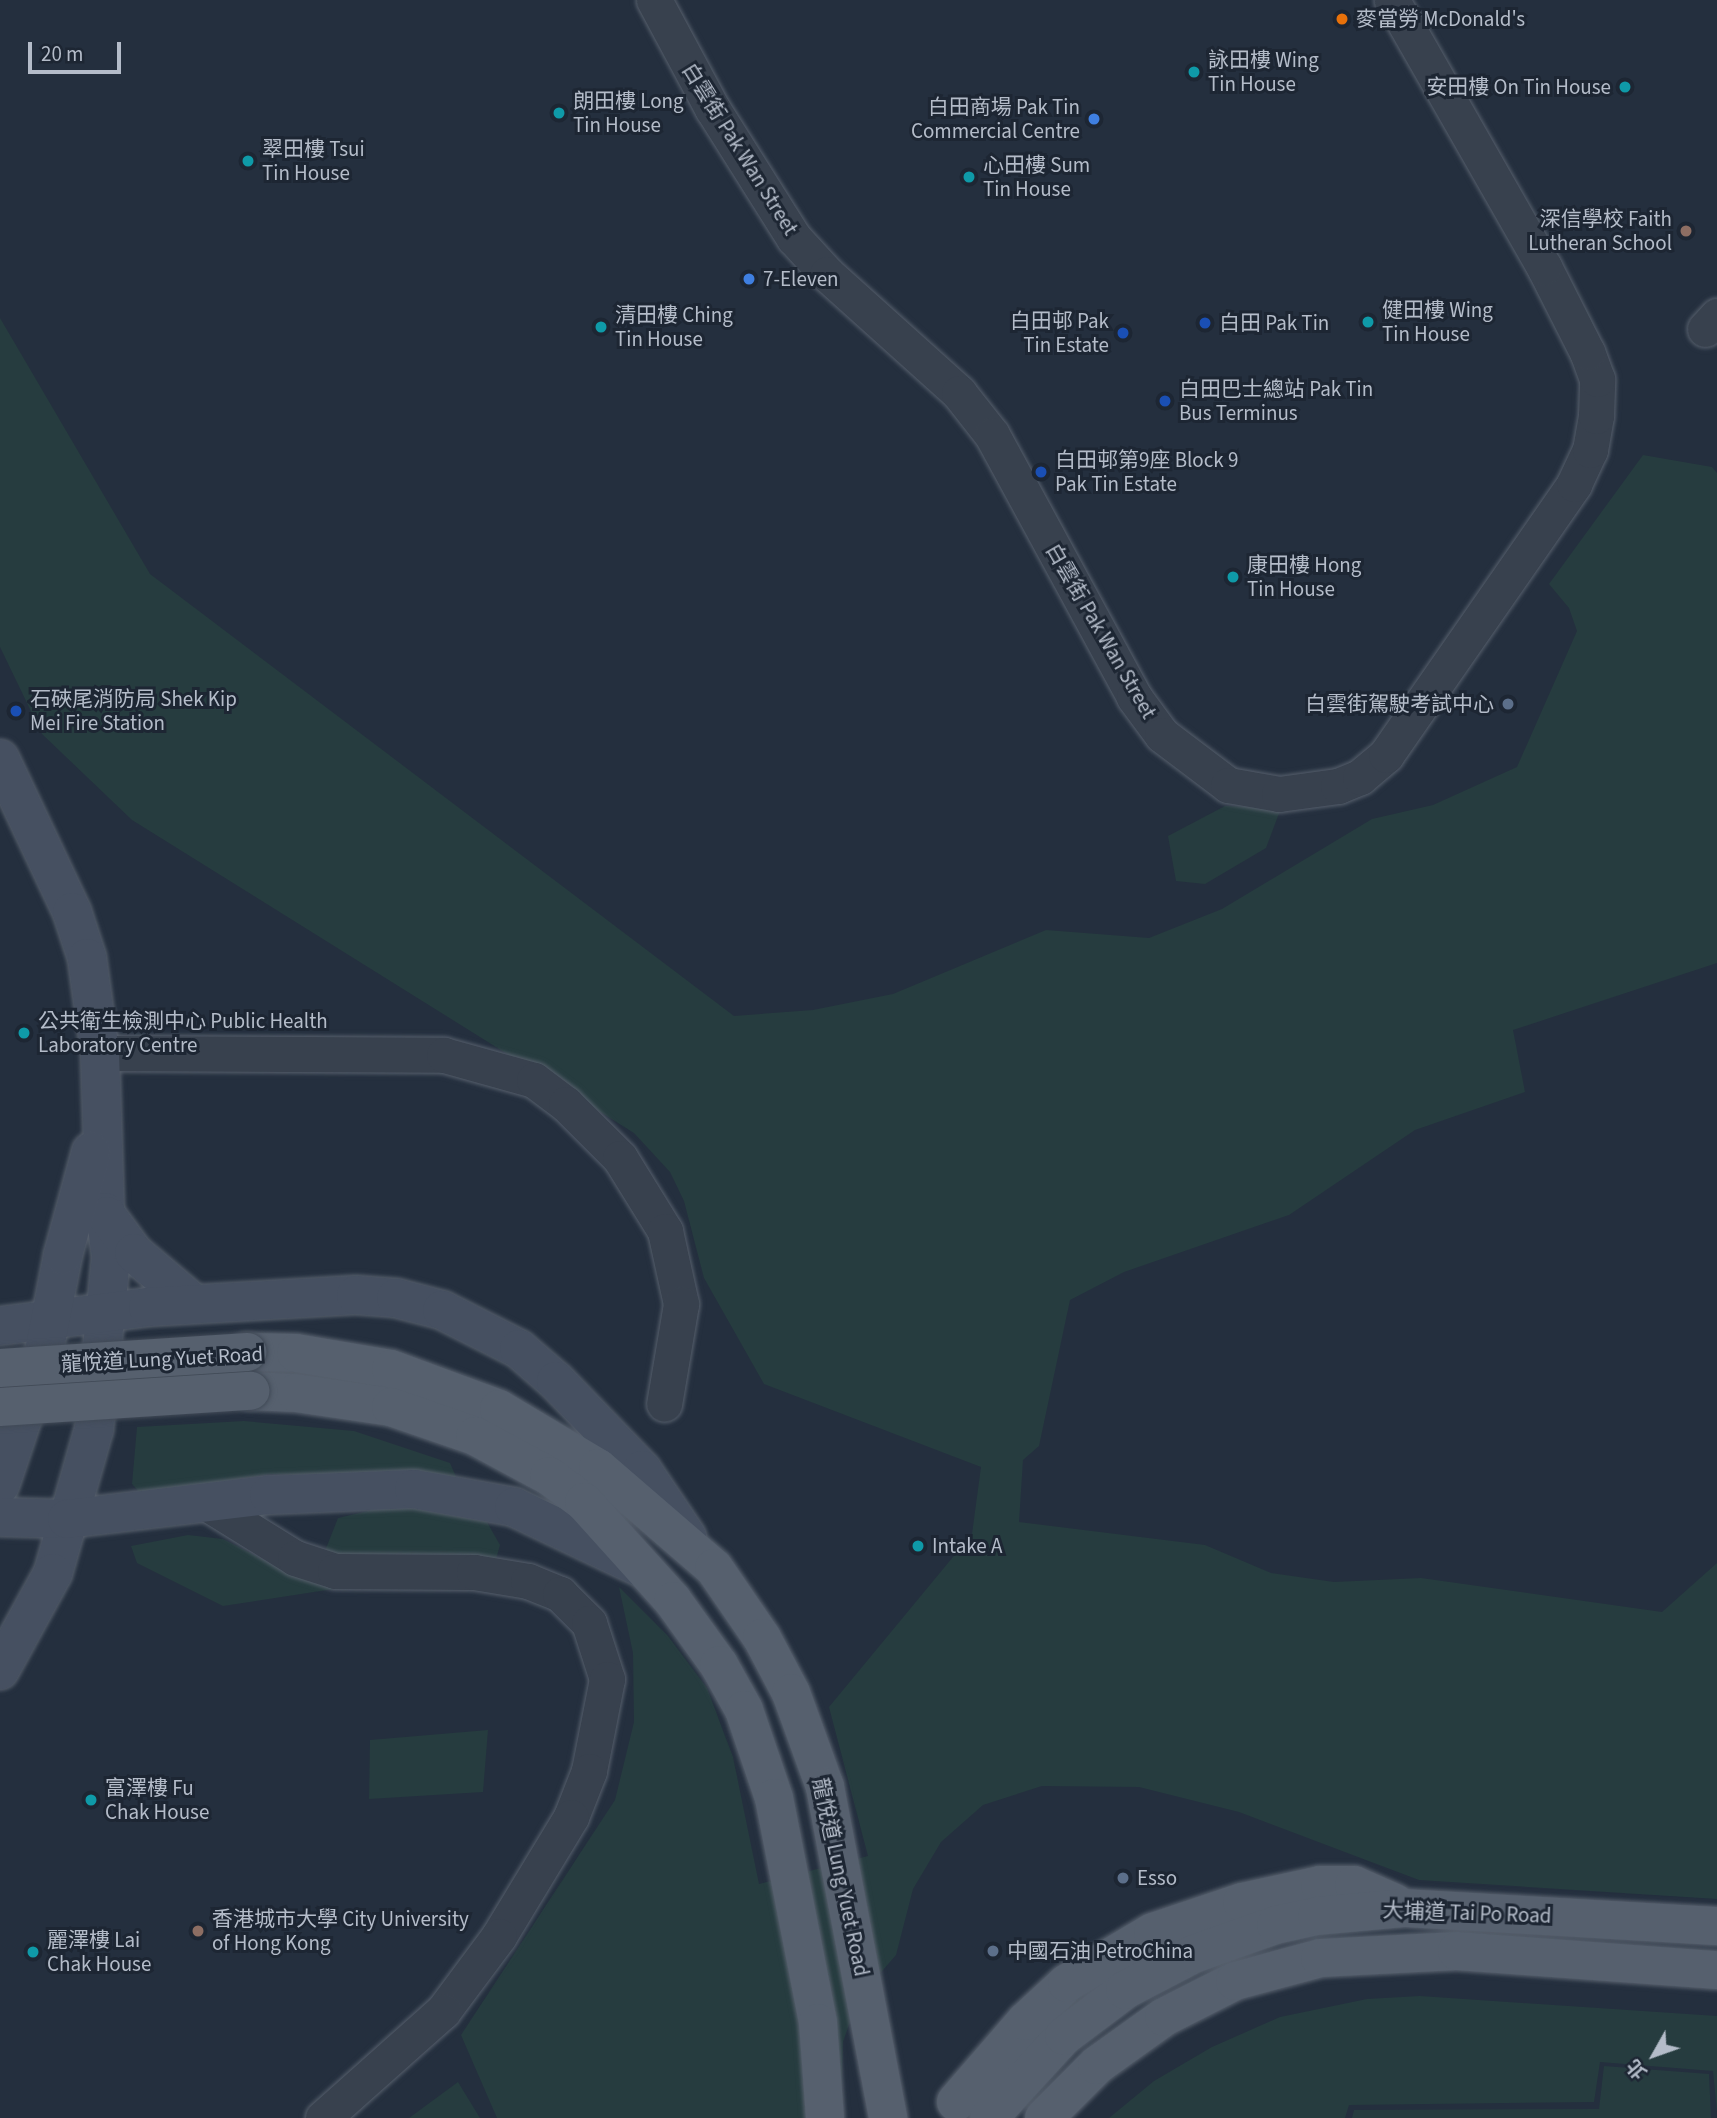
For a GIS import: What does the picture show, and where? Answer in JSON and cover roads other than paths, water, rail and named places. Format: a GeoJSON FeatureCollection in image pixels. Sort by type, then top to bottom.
{"type":"FeatureCollection","features":[{"type":"Feature","properties":{"kind":"main road"},"geometry":{"type":"LineString","coordinates":[[0,759],[72,912],[87,958],[100,1052],[105,1212],[111,1257],[108,1311],[94,1429],[52,1573],[0,1670]]}},
{"type":"Feature","properties":{"kind":"main road"},"geometry":{"type":"LineString","coordinates":[[0,1486],[43,1357],[102,1112]]}},
{"type":"Feature","properties":{"kind":"main road"},"geometry":{"type":"LineString","coordinates":[[105,1212],[134,1253],[193,1303]]}},
{"type":"Feature","properties":{"kind":"main road","name":"龍悅道 Lung Yuet Road"},"geometry":{"type":"LineString","coordinates":[[0,1326],[51,1317],[193,1303],[356,1295],[396,1298],[484,1328],[519,1349],[599,1422],[642,1470],[692,1544],[740,1603],[790,1693],[825,1787],[836,1833],[888,2118]]}},
{"type":"Feature","properties":{"kind":"main road","name":"龍悅道 Lung Yuet Road"},"geometry":{"type":"LineString","coordinates":[[0,1368],[247,1352],[319,1356],[391,1369],[499,1409],[564,1444],[692,1544]]}},
{"type":"Feature","properties":{"kind":"main road","name":"龍悅道 Lung Yuet Road"},"geometry":{"type":"LineString","coordinates":[[0,1408],[250,1391],[296,1393],[391,1407],[475,1436],[549,1476],[584,1502],[692,1626],[744,1710],[783,1839],[808,1969],[825,2118]]}},
{"type":"Feature","properties":{"kind":"main road","name":"龍悅道 Lung Yuet Road"},"geometry":{"type":"LineString","coordinates":[[0,1517],[67,1518],[324,1490],[451,1492],[514,1507],[642,1568]]}},
{"type":"Feature","properties":{"kind":"main road","name":"大埔道 Tai Po Road"},"geometry":{"type":"LineString","coordinates":[[972,2110],[1026,2021],[1067,1983],[1153,1932],[1242,1902],[1320,1885],[1354,1885],[1405,1908],[1717,1926]]}},
{"type":"Feature","properties":{"kind":"main road","name":"大埔道 Tai Po Road"},"geometry":{"type":"LineString","coordinates":[[1044,2118],[1097,2065],[1164,2017],[1235,1981],[1320,1958],[1446,1951],[1717,1970]]}},
{"type":"Feature","properties":{"kind":"main road"},"geometry":{"type":"LineString","coordinates":[[808,1969],[841,2118]]}},
{"type":"Feature","properties":{"kind":"street","name":"白雲街 Pak Wan Street"},"geometry":{"type":"LineString","coordinates":[[654,0],[712,108],[794,238],[833,280],[959,393],[992,435],[1134,697],[1162,735],[1228,785],[1279,794],[1338,786],[1360,776],[1386,755],[1574,484],[1590,450],[1596,416],[1597,379],[1587,352],[1544,267],[1392,0]]}},
{"type":"Feature","properties":{"kind":"street"},"geometry":{"type":"LineString","coordinates":[[100,1052],[444,1055],[534,1080],[566,1104],[620,1158],[664,1231],[681,1304],[664,1404]]}},
{"type":"Feature","properties":{"kind":"street"},"geometry":{"type":"LineString","coordinates":[[208,1504],[295,1558],[335,1571],[474,1572],[528,1581],[561,1594],[589,1623],[607,1679],[589,1771],[571,1817],[499,1936],[443,2011],[323,2118]]}},
{"type":"Feature","properties":{"kind":"place","name":"麥當勞 McDonald's"},"geometry":{"type":"Point","coordinates":[1342,19]}},
{"type":"Feature","properties":{"kind":"place","name":"詠田樓 Wing Tin House"},"geometry":{"type":"Point","coordinates":[1194,72]}},
{"type":"Feature","properties":{"kind":"place","name":"安田樓 On Tin House"},"geometry":{"type":"Point","coordinates":[1625,87]}},
{"type":"Feature","properties":{"kind":"place","name":"朗田樓 Long Tin House"},"geometry":{"type":"Point","coordinates":[559,113]}},
{"type":"Feature","properties":{"kind":"place","name":"白田商場 Pak Tin Commercial Centre"},"geometry":{"type":"Point","coordinates":[1094,119]}},
{"type":"Feature","properties":{"kind":"place","name":"翠田樓 Tsui Tin House"},"geometry":{"type":"Point","coordinates":[248,161]}},
{"type":"Feature","properties":{"kind":"place","name":"心田樓 Sum Tin House"},"geometry":{"type":"Point","coordinates":[969,177]}},
{"type":"Feature","properties":{"kind":"place","name":"深信學校 Faith Lutheran School"},"geometry":{"type":"Point","coordinates":[1686,231]}},
{"type":"Feature","properties":{"kind":"place","name":"7-Eleven"},"geometry":{"type":"Point","coordinates":[749,279]}},
{"type":"Feature","properties":{"kind":"place","name":"健田樓 Wing Tin House"},"geometry":{"type":"Point","coordinates":[1368,322]}},
{"type":"Feature","properties":{"kind":"place","name":"白田 Pak Tin"},"geometry":{"type":"Point","coordinates":[1205,323]}},
{"type":"Feature","properties":{"kind":"place","name":"清田樓 Ching Tin House"},"geometry":{"type":"Point","coordinates":[601,327]}},
{"type":"Feature","properties":{"kind":"place","name":"白田邨 Pak Tin Estate"},"geometry":{"type":"Point","coordinates":[1123,333]}},
{"type":"Feature","properties":{"kind":"place","name":"白田巴士總站 Pak Tin Bus Terminus"},"geometry":{"type":"Point","coordinates":[1165,401]}},
{"type":"Feature","properties":{"kind":"place","name":"白田邨第9座 Block 9 Pak Tin Estate"},"geometry":{"type":"Point","coordinates":[1041,472]}},
{"type":"Feature","properties":{"kind":"place","name":"康田樓 Hong Tin House"},"geometry":{"type":"Point","coordinates":[1233,577]}},
{"type":"Feature","properties":{"kind":"place","name":"白雲街駕駛考試中心"},"geometry":{"type":"Point","coordinates":[1508,704]}},
{"type":"Feature","properties":{"kind":"place","name":"石硤尾消防局 Shek Kip Mei Fire Station"},"geometry":{"type":"Point","coordinates":[16,711]}},
{"type":"Feature","properties":{"kind":"place","name":"公共衛生檢測中心 Public Health Laboratory Centre"},"geometry":{"type":"Point","coordinates":[24,1033]}},
{"type":"Feature","properties":{"kind":"place","name":"Intake A"},"geometry":{"type":"Point","coordinates":[918,1546]}},
{"type":"Feature","properties":{"kind":"place","name":"富澤樓 Fu Chak House"},"geometry":{"type":"Point","coordinates":[91,1800]}},
{"type":"Feature","properties":{"kind":"place","name":"Esso"},"geometry":{"type":"Point","coordinates":[1123,1878]}},
{"type":"Feature","properties":{"kind":"place","name":"香港城市大學 City University of Hong Kong"},"geometry":{"type":"Point","coordinates":[198,1931]}},
{"type":"Feature","properties":{"kind":"place","name":"中國石油 PetroChina"},"geometry":{"type":"Point","coordinates":[993,1951]}},
{"type":"Feature","properties":{"kind":"place","name":"麗澤樓 Lai Chak House"},"geometry":{"type":"Point","coordinates":[33,1952]}}]}
